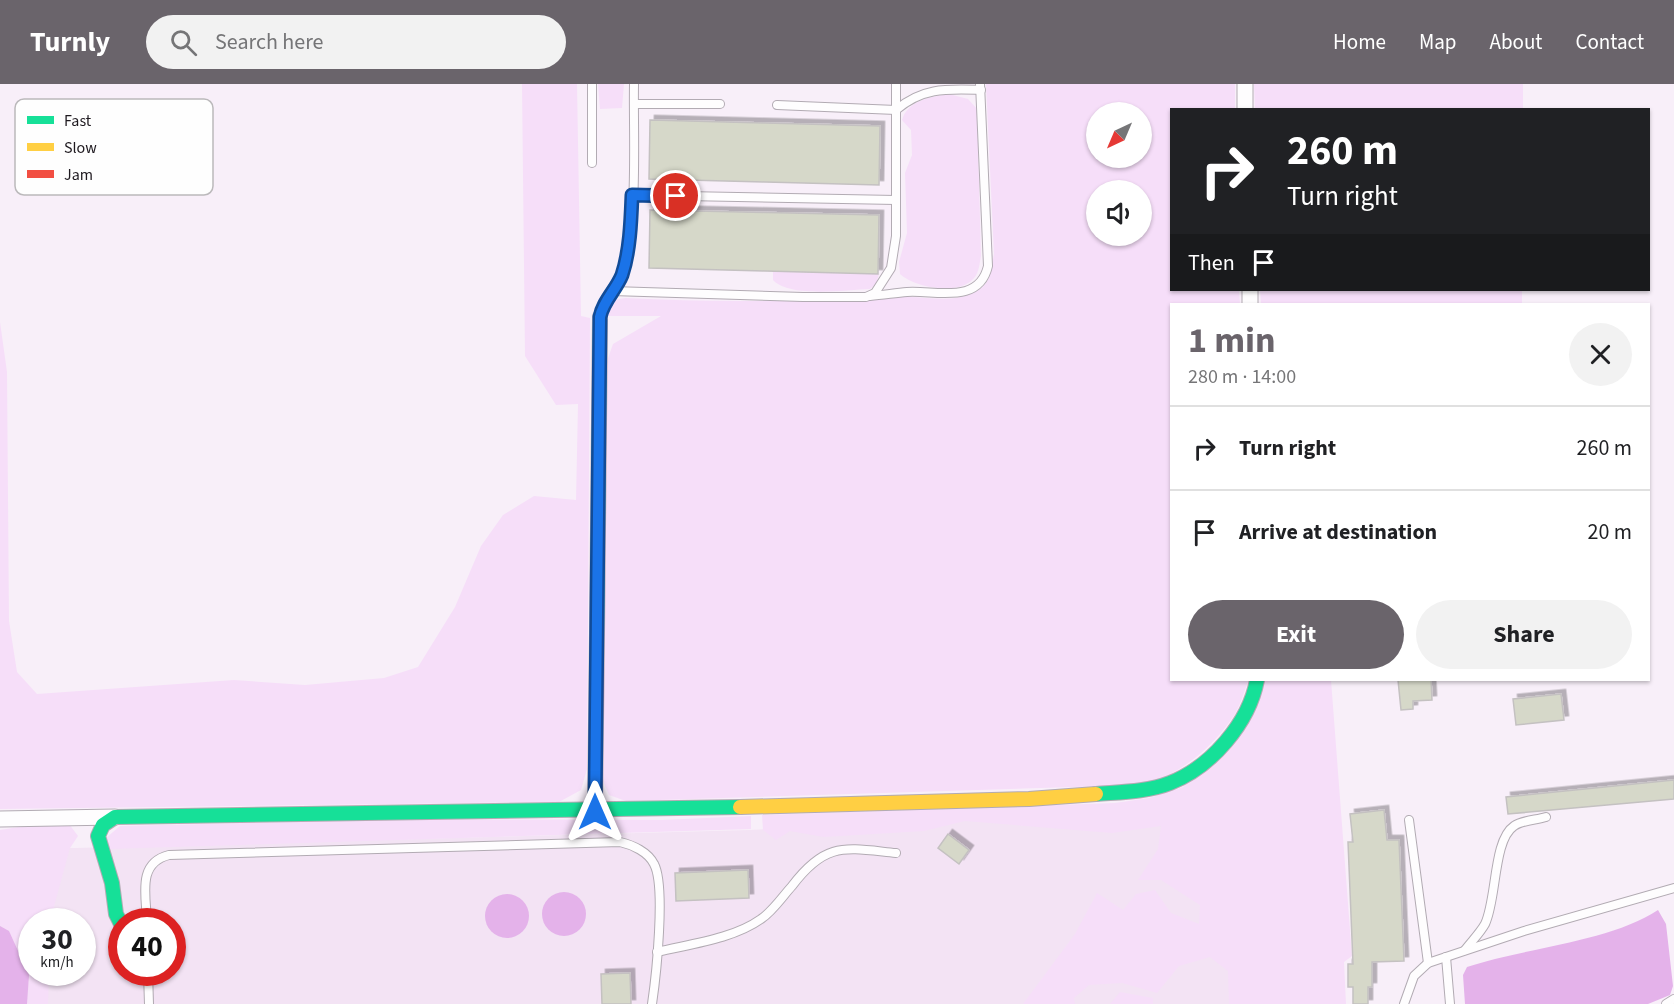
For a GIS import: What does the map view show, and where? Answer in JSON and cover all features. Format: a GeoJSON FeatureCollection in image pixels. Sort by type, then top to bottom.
{"type":"FeatureCollection","features":[{"type":"Feature","properties":{"kind":"street"},"geometry":{"type":"LineString","coordinates":[[1245,84],[1245,108]]}},
{"type":"Feature","properties":{"kind":"street"},"geometry":{"type":"LineString","coordinates":[[595,812],[600,317]]}},
{"type":"Feature","properties":{"kind":"street"},"geometry":{"type":"LineString","coordinates":[[0,819],[364,812],[595,812],[1029,799],[1144,790],[1171,783],[1215,754],[1243,720],[1254,696],[1257,681]]}},
{"type":"Feature","properties":{"kind":"street"},"geometry":{"type":"LineString","coordinates":[[115,817],[103,825],[98,836],[112,883],[115,908]]}},
{"type":"Feature","properties":{"kind":"lane"},"geometry":{"type":"LineString","coordinates":[[592,84],[592,163]]}},
{"type":"Feature","properties":{"kind":"lane"},"geometry":{"type":"LineString","coordinates":[[600,317],[621,275],[631,224],[634,84]]}},
{"type":"Feature","properties":{"kind":"lane"},"geometry":{"type":"LineString","coordinates":[[866,297],[875,293],[883,284],[891,268],[896,236],[896,84]]}},
{"type":"Feature","properties":{"kind":"lane"},"geometry":{"type":"LineString","coordinates":[[612,291],[677,295],[866,297],[908,292],[952,295],[980,283],[986,275],[988,255],[981,87],[938,89],[909,99],[896,110],[777,105]]}},
{"type":"Feature","properties":{"kind":"lane"},"geometry":{"type":"LineString","coordinates":[[634,104],[720,104]]}},
{"type":"Feature","properties":{"kind":"lane"},"geometry":{"type":"LineString","coordinates":[[632,195],[896,200]]}},
{"type":"Feature","properties":{"kind":"lane"},"geometry":{"type":"LineString","coordinates":[[1464,951],[1485,924],[1495,891],[1501,846],[1506,834],[1515,825],[1546,817]]}},
{"type":"Feature","properties":{"kind":"lane"},"geometry":{"type":"LineString","coordinates":[[1409,820],[1428,963]]}},
{"type":"Feature","properties":{"kind":"lane"},"geometry":{"type":"LineString","coordinates":[[146,908],[145,875],[148,866],[160,857],[169,855],[620,842],[632,845],[654,864],[659,887],[657,952],[652,1004]]}},
{"type":"Feature","properties":{"kind":"lane"},"geometry":{"type":"LineString","coordinates":[[657,952],[734,932],[760,920],[812,862],[829,851],[849,848],[896,853]]}},
{"type":"Feature","properties":{"kind":"lane"},"geometry":{"type":"LineString","coordinates":[[1404,1004],[1414,976],[1428,963],[1674,888]]}},
{"type":"Feature","properties":{"kind":"lane"},"geometry":{"type":"LineString","coordinates":[[1446,957],[1450,1004]]}},
{"type":"Feature","properties":{"kind":"lane"},"geometry":{"type":"LineString","coordinates":[[148,986],[149,1004]]}},
{"type":"Feature","properties":{"kind":"lane"},"geometry":{"type":"LineString","coordinates":[[1666,1004],[1674,999]]}},
{"type":"Feature","properties":{"kind":"shaded area"},"geometry":{"type":"Polygon","coordinates":[[[522,84],[577,84],[581,316],[590,318],[587,769],[581,790],[559,802],[0,809],[0,322],[7,372],[9,621],[17,672],[37,694],[234,680],[305,685],[384,678],[418,667],[455,607],[481,546],[503,515],[534,496],[576,500],[578,404],[556,405],[525,356],[522,84]]]}},
{"type":"Feature","properties":{"kind":"shaded area"},"geometry":{"type":"Polygon","coordinates":[[[598,84],[624,84],[622,108],[600,109],[598,84]]]}},
{"type":"Feature","properties":{"kind":"shaded area"},"geometry":{"type":"Polygon","coordinates":[[[986,84],[1235,84],[1235,108],[1170,108],[1170,291],[1239,291],[1240,303],[1170,303],[1170,681],[1249,681],[1237,710],[1226,726],[1206,749],[1181,768],[1140,785],[626,801],[609,795],[602,779],[606,364],[613,344],[661,316],[607,316],[610,305],[614,301],[625,298],[729,301],[957,298],[975,292],[987,281],[994,254],[986,84]]]}},
{"type":"Feature","properties":{"kind":"shaded area"},"geometry":{"type":"Polygon","coordinates":[[[1254,84],[1523,84],[1523,108],[1255,108],[1254,84]]]}},
{"type":"Feature","properties":{"kind":"shaded area"},"geometry":{"type":"Polygon","coordinates":[[[949,94],[968,99],[977,109],[981,256],[974,279],[955,288],[935,288],[915,283],[900,274],[899,262],[907,233],[905,173],[912,155],[911,130],[902,120],[909,108],[915,104],[928,98],[949,94]]]}},
{"type":"Feature","properties":{"kind":"shaded area"},"geometry":{"type":"Polygon","coordinates":[[[773,271],[879,274],[876,284],[870,289],[818,292],[781,286],[773,280],[773,271]]]}},
{"type":"Feature","properties":{"kind":"shaded area"},"geometry":{"type":"Polygon","coordinates":[[[1260,291],[1522,291],[1522,303],[1261,303],[1260,291]]]}},
{"type":"Feature","properties":{"kind":"shaded area"},"geometry":{"type":"Polygon","coordinates":[[[1263,681],[1331,681],[1352,956],[1344,962],[1346,1004],[1229,1004],[1228,971],[1210,957],[1179,966],[1157,993],[1122,983],[1089,985],[1074,998],[1075,1004],[1023,1004],[1075,934],[1097,893],[1123,910],[1136,894],[1155,890],[1171,913],[1199,924],[1200,905],[1161,880],[1138,880],[1158,849],[1161,826],[1112,833],[965,821],[924,831],[824,837],[790,831],[776,840],[763,830],[762,815],[1115,803],[1149,798],[1183,787],[1263,681]]]}},
{"type":"Feature","properties":{"kind":"shaded area"},"geometry":{"type":"Polygon","coordinates":[[[1079,812],[1256,818],[1271,1004],[0,1004],[0,847],[75,848],[749,830],[1079,812]]]}},
{"type":"Feature","properties":{"kind":"shaded area"},"geometry":{"type":"Polygon","coordinates":[[[751,816],[751,829],[108,849],[106,838],[120,826],[408,819],[662,820],[751,816]]]}},
{"type":"Feature","properties":{"kind":"shaded area"},"geometry":{"type":"Polygon","coordinates":[[[69,824],[78,836],[70,848],[54,908],[18,908],[18,951],[9,931],[0,926],[0,830],[31,825],[69,824]]]}},
{"type":"Feature","properties":{"kind":"shaded area"},"geometry":{"type":"Polygon","coordinates":[[[564,892],[580,898],[586,914],[580,930],[564,936],[548,930],[542,914],[548,898],[564,892]]]}},
{"type":"Feature","properties":{"kind":"shaded area"},"geometry":{"type":"Polygon","coordinates":[[[507,894],[523,900],[529,916],[523,932],[507,938],[491,932],[485,916],[491,900],[507,894]]]}},
{"type":"Feature","properties":{"kind":"shaded area"},"geometry":{"type":"Polygon","coordinates":[[[1658,910],[1666,924],[1673,986],[1670,995],[1648,1004],[1465,1004],[1463,975],[1467,967],[1616,930],[1658,910]]]}},
{"type":"Feature","properties":{"kind":"shaded area"},"geometry":{"type":"Polygon","coordinates":[[[0,926],[9,931],[18,951],[18,986],[28,986],[27,1004],[0,1004],[0,926]]]}},
{"type":"Feature","properties":{"kind":"shaded area"},"geometry":{"type":"Polygon","coordinates":[[[28,986],[49,986],[48,1004],[27,1004],[28,986]]]}},
{"type":"Feature","properties":{"kind":"shaded area"},"geometry":{"type":"Polygon","coordinates":[[[1120,992],[1153,998],[1153,1004],[1110,1004],[1120,992]]]}},
{"type":"Feature","properties":{"kind":"building"},"geometry":{"type":"Polygon","coordinates":[[[650,120],[880,126],[879,185],[649,179],[650,120]]]}},
{"type":"Feature","properties":{"kind":"building"},"geometry":{"type":"Polygon","coordinates":[[[650,210],[879,215],[878,274],[649,268],[650,210]]]}},
{"type":"Feature","properties":{"kind":"building"},"geometry":{"type":"Polygon","coordinates":[[[1398,681],[1431,681],[1432,700],[1413,701],[1413,709],[1401,710],[1398,681]]]}},
{"type":"Feature","properties":{"kind":"building"},"geometry":{"type":"Polygon","coordinates":[[[1561,694],[1564,720],[1516,725],[1513,699],[1561,694]]]}},
{"type":"Feature","properties":{"kind":"building"},"geometry":{"type":"Polygon","coordinates":[[[1674,780],[1674,799],[1508,814],[1506,797],[1674,780]]]}},
{"type":"Feature","properties":{"kind":"building"},"geometry":{"type":"Polygon","coordinates":[[[1384,810],[1387,840],[1399,840],[1404,961],[1372,962],[1372,987],[1368,987],[1368,1004],[1353,1004],[1353,987],[1348,987],[1348,964],[1353,964],[1348,842],[1353,842],[1350,814],[1384,810]]]}},
{"type":"Feature","properties":{"kind":"building"},"geometry":{"type":"Polygon","coordinates":[[[948,834],[969,850],[959,864],[938,848],[948,834]]]}},
{"type":"Feature","properties":{"kind":"building"},"geometry":{"type":"Polygon","coordinates":[[[748,870],[749,898],[676,901],[675,873],[748,870]]]}},
{"type":"Feature","properties":{"kind":"building"},"geometry":{"type":"Polygon","coordinates":[[[630,973],[631,1004],[602,1004],[601,974],[630,973]]]}},
{"type":"Feature","properties":{"kind":"traffic: fast"},"geometry":{"type":"LineString","coordinates":[[597,633],[600,317]]}},
{"type":"Feature","properties":{"kind":"traffic: fast"},"geometry":{"type":"LineString","coordinates":[[1096,794],[1161,786],[1185,776],[1200,766],[1226,742],[1237,727],[1253,696],[1257,681]]}},
{"type":"Feature","properties":{"kind":"traffic: fast"},"geometry":{"type":"LineString","coordinates":[[115,908],[112,883],[98,836],[103,825],[115,817],[740,807]]}},
{"type":"Feature","properties":{"kind":"traffic: slow"},"geometry":{"type":"LineString","coordinates":[[740,807],[1029,799],[1096,794]]}},
{"type":"Feature","properties":{"kind":"traffic: jam"},"geometry":{"type":"LineString","coordinates":[[595,811],[597,633]]}},
{"type":"Feature","properties":{"kind":"route"},"geometry":{"type":"LineString","coordinates":[[595,812],[600,317],[602,308],[621,275],[631,224],[632,195],[676,196]]}}]}
